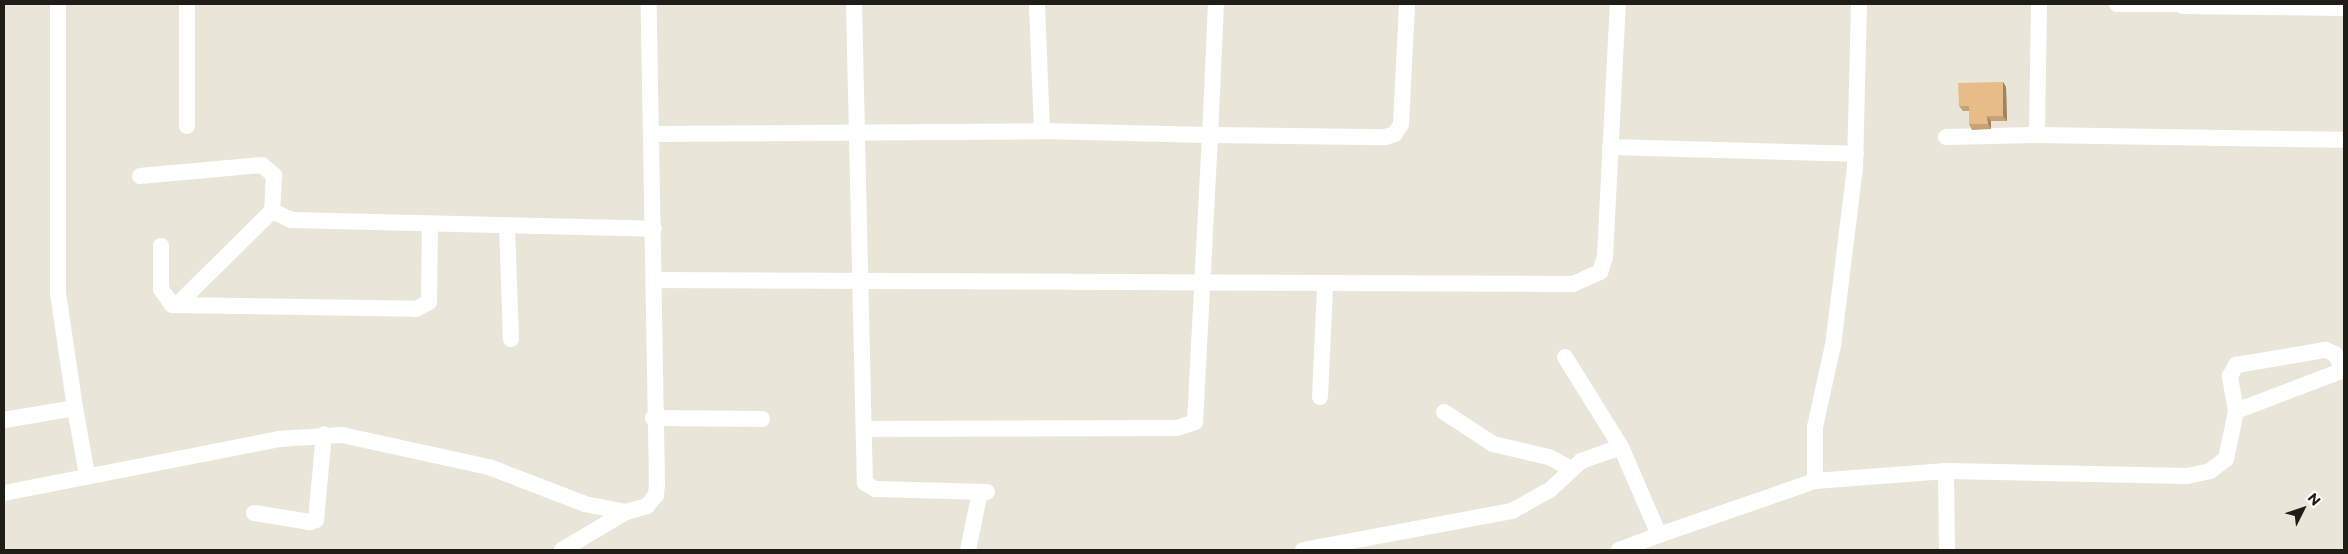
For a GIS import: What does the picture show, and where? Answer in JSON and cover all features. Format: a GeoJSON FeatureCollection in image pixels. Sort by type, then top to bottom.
{"type":"FeatureCollection","features":[{"type":"Feature","properties":{"kind":"street"},"geometry":{"type":"LineString","coordinates":[[58,4],[58,293],[87,475]]}},
{"type":"Feature","properties":{"kind":"street"},"geometry":{"type":"LineString","coordinates":[[186,126],[187,4]]}},
{"type":"Feature","properties":{"kind":"street"},"geometry":{"type":"LineString","coordinates":[[562,550],[626,512],[646,506],[656,495],[653,418],[654,229],[649,4]]}},
{"type":"Feature","properties":{"kind":"street"},"geometry":{"type":"LineString","coordinates":[[854,4],[860,134],[864,476],[870,488],[984,492],[968,550]]}},
{"type":"Feature","properties":{"kind":"street"},"geometry":{"type":"LineString","coordinates":[[1037,4],[1042,131]]}},
{"type":"Feature","properties":{"kind":"street"},"geometry":{"type":"LineString","coordinates":[[864,428],[1189,426],[1198,414],[1216,4]]}},
{"type":"Feature","properties":{"kind":"street"},"geometry":{"type":"LineString","coordinates":[[652,134],[860,134],[1042,131],[1210,135],[1395,134],[1401,124],[1406,4]]}},
{"type":"Feature","properties":{"kind":"street"},"geometry":{"type":"LineString","coordinates":[[654,280],[1325,286],[1573,284],[1591,279],[1600,272],[1605,257],[1618,4]]}},
{"type":"Feature","properties":{"kind":"street"},"geometry":{"type":"LineString","coordinates":[[1815,481],[1815,427],[1833,345],[1856,154],[1859,4]]}},
{"type":"Feature","properties":{"kind":"street"},"geometry":{"type":"LineString","coordinates":[[2037,134],[2038,4]]}},
{"type":"Feature","properties":{"kind":"street"},"geometry":{"type":"LineString","coordinates":[[2117,4],[2344,8]]}},
{"type":"Feature","properties":{"kind":"street"},"geometry":{"type":"LineString","coordinates":[[1946,136],[2037,134],[2344,140]]}},
{"type":"Feature","properties":{"kind":"street"},"geometry":{"type":"LineString","coordinates":[[1610,148],[1856,154]]}},
{"type":"Feature","properties":{"kind":"street"},"geometry":{"type":"LineString","coordinates":[[140,176],[262,164],[274,175],[272,211],[177,305]]}},
{"type":"Feature","properties":{"kind":"street"},"geometry":{"type":"LineString","coordinates":[[272,211],[291,220],[654,229]]}},
{"type":"Feature","properties":{"kind":"street"},"geometry":{"type":"LineString","coordinates":[[161,246],[160,289],[163,298],[177,305],[424,307],[430,293],[430,224]]}},
{"type":"Feature","properties":{"kind":"street"},"geometry":{"type":"LineString","coordinates":[[507,226],[511,339]]}},
{"type":"Feature","properties":{"kind":"street"},"geometry":{"type":"LineString","coordinates":[[1320,397],[1325,286]]}},
{"type":"Feature","properties":{"kind":"street"},"geometry":{"type":"LineString","coordinates":[[1619,550],[1815,481],[1946,471],[2187,476],[2220,466],[2226,459],[2236,411],[2230,376],[2236,365],[2326,350],[2335,354],[2344,370],[2236,411]]}},
{"type":"Feature","properties":{"kind":"street"},"geometry":{"type":"LineString","coordinates":[[1565,357],[1621,446],[1659,536]]}},
{"type":"Feature","properties":{"kind":"street"},"geometry":{"type":"LineString","coordinates":[[4,420],[75,408]]}},
{"type":"Feature","properties":{"kind":"street"},"geometry":{"type":"LineString","coordinates":[[1444,412],[1493,444],[1549,457],[1572,469]]}},
{"type":"Feature","properties":{"kind":"street"},"geometry":{"type":"LineString","coordinates":[[653,418],[762,419]]}},
{"type":"Feature","properties":{"kind":"street"},"geometry":{"type":"LineString","coordinates":[[4,493],[279,438],[324,434],[354,436],[488,467],[585,504],[626,512]]}},
{"type":"Feature","properties":{"kind":"street"},"geometry":{"type":"LineString","coordinates":[[254,513],[310,522],[316,520],[324,434]]}},
{"type":"Feature","properties":{"kind":"street"},"geometry":{"type":"LineString","coordinates":[[1303,550],[1512,511],[1551,490],[1581,461],[1621,446]]}},
{"type":"Feature","properties":{"kind":"street"},"geometry":{"type":"LineString","coordinates":[[1946,471],[1947,550]]}},
{"type":"Feature","properties":{"kind":"building"},"geometry":{"type":"Polygon","coordinates":[[[2003,82],[2003,116],[1987,116],[1988,124],[1969,124],[1969,106],[1959,106],[1958,83],[2003,82]]]}}]}
